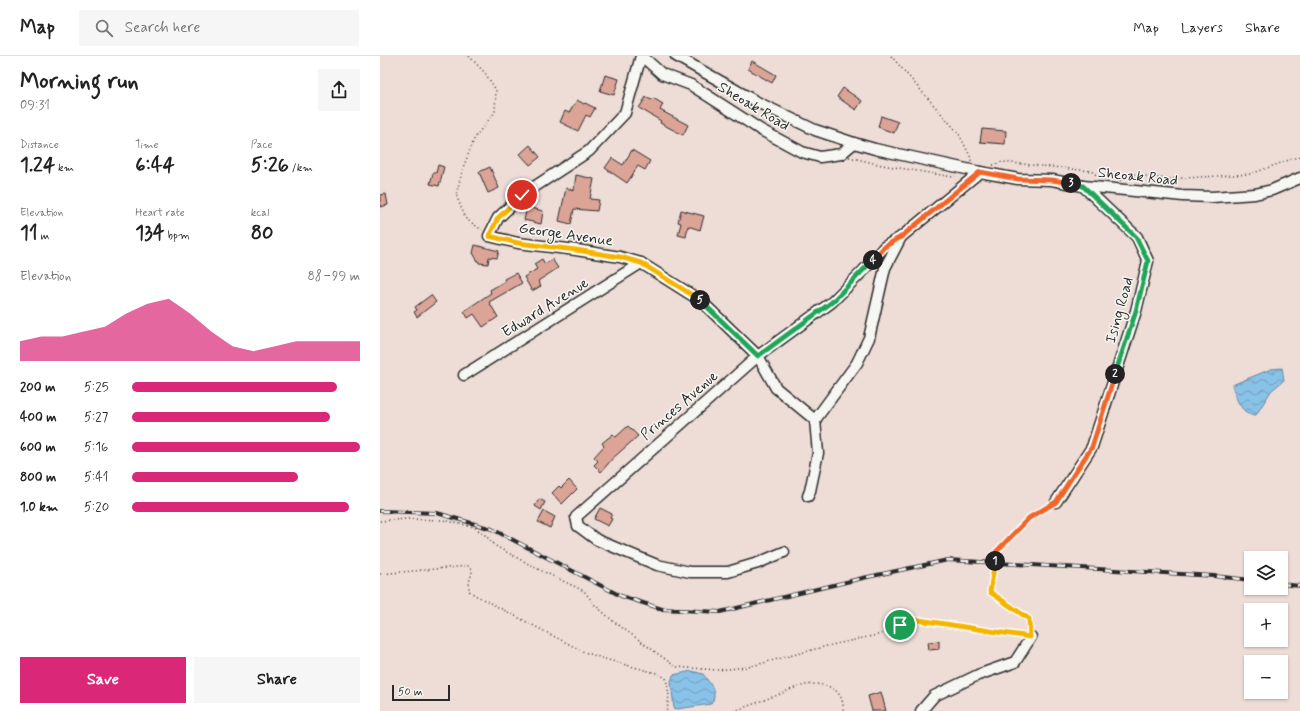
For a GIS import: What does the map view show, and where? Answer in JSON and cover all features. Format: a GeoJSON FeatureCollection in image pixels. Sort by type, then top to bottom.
{"type":"FeatureCollection","features":[{"type":"Feature","properties":{"kind":"street","name":"Sheoak Road"},"geometry":{"type":"LineString","coordinates":[[641,56],[662,74],[691,85],[761,130],[802,152],[820,157],[841,154]]}},
{"type":"Feature","properties":{"kind":"street"},"geometry":{"type":"LineString","coordinates":[[489,236],[498,218],[522,195],[589,151],[625,113],[641,56]]}},
{"type":"Feature","properties":{"kind":"street","name":"Sheoak Road"},"geometry":{"type":"LineString","coordinates":[[676,56],[755,101],[815,130],[854,143],[976,172],[1018,179],[1052,180],[1083,186],[1183,196],[1219,197],[1267,191],[1300,178]]}},
{"type":"Feature","properties":{"kind":"street"},"geometry":{"type":"LineString","coordinates":[[841,154],[854,143]]}},
{"type":"Feature","properties":{"kind":"street","name":"Princes Avenue"},"geometry":{"type":"LineString","coordinates":[[784,552],[758,563],[728,572],[690,572],[657,565],[597,540],[578,526],[576,517],[758,356],[832,302],[863,271],[884,247],[901,237],[976,172]]}},
{"type":"Feature","properties":{"kind":"street","name":"Ising Road"},"geometry":{"type":"LineString","coordinates":[[1056,502],[1092,447],[1136,311],[1148,261],[1136,237],[1083,186]]}},
{"type":"Feature","properties":{"kind":"street","name":"George Avenue"},"geometry":{"type":"LineString","coordinates":[[489,236],[518,243],[620,257],[641,263],[701,301],[758,356],[776,388],[815,420]]}},
{"type":"Feature","properties":{"kind":"street"},"geometry":{"type":"LineString","coordinates":[[808,496],[818,452],[815,420],[857,363],[869,338],[885,268],[901,237]]}},
{"type":"Feature","properties":{"kind":"street","name":"Edward Avenue"},"geometry":{"type":"LineString","coordinates":[[464,375],[641,263]]}},
{"type":"Feature","properties":{"kind":"street"},"geometry":{"type":"LineString","coordinates":[[921,711],[934,696],[978,675],[1015,662],[1030,637]]}},
{"type":"Feature","properties":{"kind":"path"},"geometry":{"type":"LineString","coordinates":[[469,56],[485,73],[496,90],[495,112],[475,137],[463,168],[456,195],[466,219],[489,236]]}},
{"type":"Feature","properties":{"kind":"path"},"geometry":{"type":"LineString","coordinates":[[841,154],[857,160],[953,177],[976,172],[959,134],[892,56]]}},
{"type":"Feature","properties":{"kind":"path"},"geometry":{"type":"LineString","coordinates":[[1116,182],[1131,174],[1167,179],[1251,174],[1300,156]]}},
{"type":"Feature","properties":{"kind":"path"},"geometry":{"type":"LineString","coordinates":[[990,166],[1002,162],[1052,166],[1091,171],[1103,180]]}},
{"type":"Feature","properties":{"kind":"path"},"geometry":{"type":"LineString","coordinates":[[380,521],[406,519],[442,520],[474,528],[484,534],[497,547],[584,591],[595,605],[613,621],[676,667],[718,670],[748,667],[827,646],[886,633],[905,621],[910,620],[935,622],[1030,637],[1029,619],[990,592],[996,552],[1029,518],[1056,502]]}},
{"type":"Feature","properties":{"kind":"path"},"geometry":{"type":"LineString","coordinates":[[380,574],[468,566],[472,568],[469,582],[470,591],[475,595],[584,652],[656,673],[666,678],[669,695],[667,711]]}},
{"type":"Feature","properties":{"kind":"path"},"geometry":{"type":"LineString","coordinates":[[734,711],[799,686],[814,684],[833,688],[838,692],[842,699],[843,711]]}},
{"type":"Feature","properties":{"kind":"water"},"geometry":{"type":"Polygon","coordinates":[[[1282,368],[1284,380],[1271,391],[1256,415],[1242,409],[1232,385],[1271,369],[1282,368]]]}},
{"type":"Feature","properties":{"kind":"water"},"geometry":{"type":"Polygon","coordinates":[[[692,671],[703,674],[711,685],[714,692],[713,700],[711,704],[677,709],[674,708],[671,682],[673,675],[692,671]]]}},
{"type":"Feature","properties":{"kind":"building"},"geometry":{"type":"Polygon","coordinates":[[[752,61],[776,75],[772,83],[748,69],[752,61]]]}},
{"type":"Feature","properties":{"kind":"building"},"geometry":{"type":"Polygon","coordinates":[[[605,75],[619,79],[614,95],[600,91],[605,75]]]}},
{"type":"Feature","properties":{"kind":"building"},"geometry":{"type":"Polygon","coordinates":[[[843,88],[862,101],[856,110],[837,97],[843,88]]]}},
{"type":"Feature","properties":{"kind":"building"},"geometry":{"type":"Polygon","coordinates":[[[646,97],[651,100],[653,98],[663,104],[660,110],[688,125],[683,135],[660,123],[661,121],[639,108],[646,97]]]}},
{"type":"Feature","properties":{"kind":"building"},"geometry":{"type":"Polygon","coordinates":[[[577,100],[595,108],[590,117],[586,115],[578,131],[560,122],[565,111],[569,113],[577,100]]]}},
{"type":"Feature","properties":{"kind":"building"},"geometry":{"type":"Polygon","coordinates":[[[881,116],[898,122],[894,133],[878,127],[881,116]]]}},
{"type":"Feature","properties":{"kind":"building"},"geometry":{"type":"Polygon","coordinates":[[[982,129],[1006,131],[1005,144],[980,142],[982,129]]]}},
{"type":"Feature","properties":{"kind":"building"},"geometry":{"type":"Polygon","coordinates":[[[530,145],[540,157],[530,165],[520,154],[530,145]]]}},
{"type":"Feature","properties":{"kind":"building"},"geometry":{"type":"Polygon","coordinates":[[[632,150],[650,161],[645,170],[638,166],[627,183],[605,168],[612,158],[623,165],[632,150]]]}},
{"type":"Feature","properties":{"kind":"building"},"geometry":{"type":"Polygon","coordinates":[[[438,165],[444,167],[439,186],[430,184],[433,173],[436,173],[438,165]]]}},
{"type":"Feature","properties":{"kind":"building"},"geometry":{"type":"Polygon","coordinates":[[[490,167],[499,188],[488,193],[479,172],[490,167]]]}},
{"type":"Feature","properties":{"kind":"building"},"geometry":{"type":"Polygon","coordinates":[[[576,175],[594,179],[590,199],[599,200],[597,211],[574,209],[571,224],[559,221],[566,188],[574,190],[576,175]]]}},
{"type":"Feature","properties":{"kind":"building"},"geometry":{"type":"Polygon","coordinates":[[[386,194],[388,205],[380,207],[380,195],[386,194]]]}},
{"type":"Feature","properties":{"kind":"building"},"geometry":{"type":"Polygon","coordinates":[[[527,207],[543,211],[541,224],[524,220],[527,207]]]}},
{"type":"Feature","properties":{"kind":"building"},"geometry":{"type":"Polygon","coordinates":[[[681,210],[704,216],[700,230],[688,226],[686,237],[678,235],[681,223],[678,222],[681,210]]]}},
{"type":"Feature","properties":{"kind":"building"},"geometry":{"type":"Polygon","coordinates":[[[475,245],[499,251],[497,258],[489,257],[488,264],[479,263],[473,253],[475,245]]]}},
{"type":"Feature","properties":{"kind":"building"},"geometry":{"type":"Polygon","coordinates":[[[542,259],[545,264],[552,259],[558,268],[538,281],[541,286],[532,291],[524,277],[537,269],[534,264],[542,259]]]}},
{"type":"Feature","properties":{"kind":"building"},"geometry":{"type":"Polygon","coordinates":[[[516,273],[522,283],[489,302],[498,317],[483,327],[474,314],[468,318],[464,311],[491,293],[490,290],[505,281],[504,279],[516,273]]]}},
{"type":"Feature","properties":{"kind":"building"},"geometry":{"type":"Polygon","coordinates":[[[431,295],[436,302],[417,317],[414,312],[417,310],[415,307],[431,295]]]}},
{"type":"Feature","properties":{"kind":"building"},"geometry":{"type":"Polygon","coordinates":[[[628,426],[638,436],[613,458],[601,472],[594,465],[598,461],[594,457],[604,446],[602,443],[613,434],[616,437],[628,426]]]}},
{"type":"Feature","properties":{"kind":"building"},"geometry":{"type":"Polygon","coordinates":[[[569,480],[577,489],[562,504],[552,493],[559,486],[561,488],[569,480]]]}},
{"type":"Feature","properties":{"kind":"building"},"geometry":{"type":"Polygon","coordinates":[[[539,499],[545,502],[541,510],[535,506],[539,499]]]}},
{"type":"Feature","properties":{"kind":"building"},"geometry":{"type":"Polygon","coordinates":[[[600,508],[612,514],[610,518],[612,519],[608,526],[594,519],[600,508]]]}},
{"type":"Feature","properties":{"kind":"building"},"geometry":{"type":"Polygon","coordinates":[[[544,511],[555,517],[550,528],[538,522],[544,511]]]}},
{"type":"Feature","properties":{"kind":"building"},"geometry":{"type":"Polygon","coordinates":[[[939,641],[939,649],[929,650],[928,642],[939,641]]]}},
{"type":"Feature","properties":{"kind":"building"},"geometry":{"type":"Polygon","coordinates":[[[881,692],[886,711],[872,711],[868,696],[881,692]]]}},
{"type":"Feature","properties":{"kind":"railway"},"geometry":{"type":"LineString","coordinates":[[380,511],[437,513],[492,529],[621,596],[662,609],[720,612],[863,578],[948,560],[1214,576],[1244,579]]}},
{"type":"Feature","properties":{"kind":"railway"},"geometry":{"type":"LineString","coordinates":[[1288,585],[1300,586]]}},
{"type":"Feature","properties":{"kind":"route"},"geometry":{"type":"LineString","coordinates":[[522,195],[498,218],[489,236],[518,243],[620,257],[641,263],[701,301],[758,356],[832,302],[863,271],[884,247],[901,237],[980,172],[1018,179],[1052,180],[1083,186],[1136,237],[1148,261],[1136,311],[1092,447],[1056,502],[1029,518],[996,552],[990,592],[1029,619],[1030,637],[919,620],[905,621],[900,625]]}}]}
